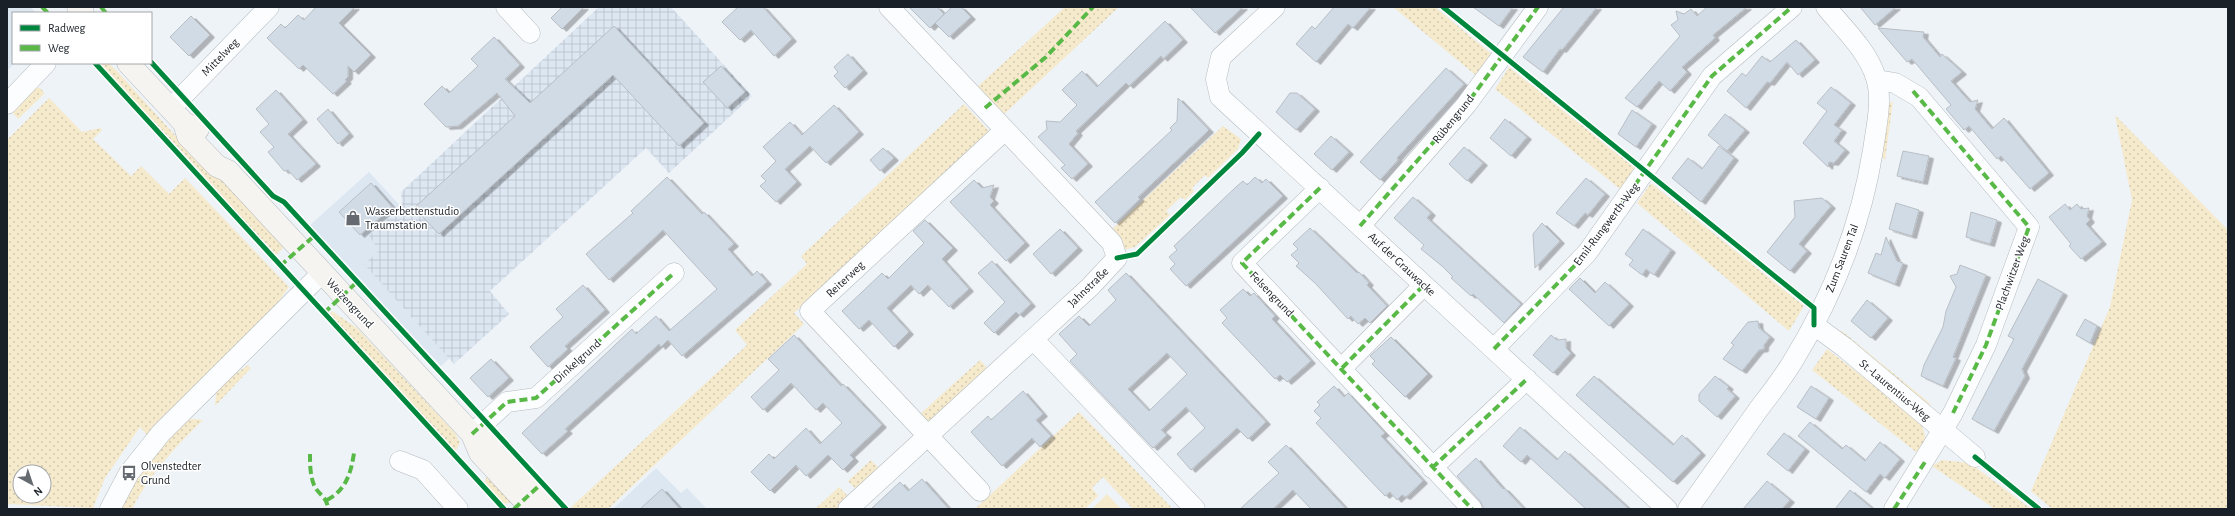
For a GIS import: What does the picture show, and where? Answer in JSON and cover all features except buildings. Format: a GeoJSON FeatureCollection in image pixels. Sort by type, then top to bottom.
{"type":"FeatureCollection","features":[{"type":"Feature","properties":{"kind":"main road","name":"Weizengrund"},"geometry":{"type":"LineString","coordinates":[[129,64],[178,115],[197,129],[226,158],[228,171],[472,434],[480,453],[532,509]]}},
{"type":"Feature","properties":{"kind":"main road","name":"Weizengrund"},"geometry":{"type":"LineString","coordinates":[[472,434],[491,440],[554,509]]}},
{"type":"Feature","properties":{"kind":"street","name":"Mittelweg"},"geometry":{"type":"LineString","coordinates":[[178,115],[268,7]]}},
{"type":"Feature","properties":{"kind":"street"},"geometry":{"type":"LineString","coordinates":[[506,7],[530,33]]}},
{"type":"Feature","properties":{"kind":"street","name":"Jahnstraße"},"geometry":{"type":"LineString","coordinates":[[888,7],[1112,243],[1117,258],[1090,286],[1033,339]]}},
{"type":"Feature","properties":{"kind":"street","name":"Auf der Grauwacke"},"geometry":{"type":"LineString","coordinates":[[1275,7],[1221,57],[1216,79],[1220,97],[1667,509]]}},
{"type":"Feature","properties":{"kind":"street","name":"Rübengrund"},"geometry":{"type":"LineString","coordinates":[[1360,226],[1466,105],[1538,7]]}},
{"type":"Feature","properties":{"kind":"street","name":"Emil-Rungwerth-Weg"},"geometry":{"type":"LineString","coordinates":[[1494,350],[1587,253],[1712,76],[1792,7]]}},
{"type":"Feature","properties":{"kind":"street","name":"Zum Sauren Tal"},"geometry":{"type":"LineString","coordinates":[[1688,509],[1793,362],[1814,325],[1838,275],[1867,185],[1876,129],[1878,96],[1877,80],[1872,67],[1862,51],[1826,7]]}},
{"type":"Feature","properties":{"kind":"street"},"geometry":{"type":"LineString","coordinates":[[7,104],[45,64]]}},
{"type":"Feature","properties":{"kind":"street","name":"Plachwitzer Weg"},"geometry":{"type":"LineString","coordinates":[[1877,80],[1895,83],[1919,97],[2029,227],[1986,345],[1944,430],[1894,509]]}},
{"type":"Feature","properties":{"kind":"street","name":"Reiterweg"},"geometry":{"type":"LineString","coordinates":[[980,491],[810,311],[1005,130]]}},
{"type":"Feature","properties":{"kind":"street","name":"Felsengrund"},"geometry":{"type":"LineString","coordinates":[[1320,188],[1242,263],[1342,368],[1432,468],[1472,509]]}},
{"type":"Feature","properties":{"kind":"street","name":"Dinkelgrund"},"geometry":{"type":"LineString","coordinates":[[472,434],[507,402],[536,398],[674,273]]}},
{"type":"Feature","properties":{"kind":"street"},"geometry":{"type":"LineString","coordinates":[[110,509],[129,473],[160,433],[322,274]]}},
{"type":"Feature","properties":{"kind":"street"},"geometry":{"type":"LineString","coordinates":[[1342,368],[1424,285]]}},
{"type":"Feature","properties":{"kind":"street","name":"St.-Laurentius-Weg"},"geometry":{"type":"LineString","coordinates":[[1814,325],[1976,457]]}},
{"type":"Feature","properties":{"kind":"street"},"geometry":{"type":"LineString","coordinates":[[848,509],[1033,339],[1195,509]]}},
{"type":"Feature","properties":{"kind":"street"},"geometry":{"type":"LineString","coordinates":[[1432,468],[1527,380]]}},
{"type":"Feature","properties":{"kind":"street"},"geometry":{"type":"LineString","coordinates":[[400,460],[423,470],[458,509]]}},
{"type":"Feature","properties":{"kind":"shaded area"},"geometry":{"type":"Polygon","coordinates":[[[7,7],[31,7],[35,12],[12,12],[12,64],[14,64],[7,71],[7,7]]]}},
{"type":"Feature","properties":{"kind":"shaded area"},"geometry":{"type":"Polygon","coordinates":[[[599,7],[671,7],[752,96],[669,173],[646,148],[490,291],[509,314],[454,364],[364,264],[379,251],[369,236],[402,206],[401,192],[599,7]]]}},
{"type":"Feature","properties":{"kind":"shaded area"},"geometry":{"type":"Polygon","coordinates":[[[1065,7],[1119,7],[1000,118],[975,89],[1065,7]]]}},
{"type":"Feature","properties":{"kind":"shaded area"},"geometry":{"type":"Polygon","coordinates":[[[1393,7],[1435,7],[1494,56],[1478,77],[1393,7]]]}},
{"type":"Feature","properties":{"kind":"shaded area"},"geometry":{"type":"Polygon","coordinates":[[[100,64],[109,64],[117,71],[192,154],[235,192],[284,247],[275,256],[188,158],[100,64]]]}},
{"type":"Feature","properties":{"kind":"shaded area"},"geometry":{"type":"Polygon","coordinates":[[[1509,67],[1637,170],[1624,192],[1495,89],[1509,67]]]}},
{"type":"Feature","properties":{"kind":"shaded area"},"geometry":{"type":"Polygon","coordinates":[[[33,88],[40,88],[45,93],[18,119],[11,111],[33,88]]]}},
{"type":"Feature","properties":{"kind":"shaded area"},"geometry":{"type":"Polygon","coordinates":[[[49,98],[82,132],[101,128],[102,130],[93,139],[131,176],[141,166],[169,194],[185,178],[289,287],[276,305],[148,436],[140,427],[105,478],[93,508],[7,504],[7,140],[49,98]]]}},
{"type":"Feature","properties":{"kind":"shaded area"},"geometry":{"type":"Polygon","coordinates":[[[1893,101],[1885,160],[1879,155],[1887,105],[1893,101]]]}},
{"type":"Feature","properties":{"kind":"shaded area"},"geometry":{"type":"Polygon","coordinates":[[[964,104],[990,132],[794,313],[804,324],[608,509],[573,509],[571,507],[747,345],[735,330],[807,264],[801,256],[964,104]]]}},
{"type":"Feature","properties":{"kind":"shaded area"},"geometry":{"type":"Polygon","coordinates":[[[2115,115],[2228,230],[2228,509],[2052,509],[2031,491],[2110,307],[2132,200],[2115,115]]]}},
{"type":"Feature","properties":{"kind":"shaded area"},"geometry":{"type":"Polygon","coordinates":[[[1223,126],[1241,139],[1238,149],[1208,178],[1205,175],[1192,188],[1194,191],[1185,200],[1181,197],[1166,211],[1170,215],[1135,247],[1120,251],[1108,233],[1223,126]]]}},
{"type":"Feature","properties":{"kind":"shaded area"},"geometry":{"type":"Polygon","coordinates":[[[369,172],[500,313],[441,366],[309,226],[369,172]]]}},
{"type":"Feature","properties":{"kind":"shaded area"},"geometry":{"type":"Polygon","coordinates":[[[1651,183],[1804,306],[1789,331],[1637,203],[1651,183]]]}},
{"type":"Feature","properties":{"kind":"shaded area"},"geometry":{"type":"Polygon","coordinates":[[[332,311],[357,328],[456,434],[460,443],[455,452],[330,314],[332,311]]]}},
{"type":"Feature","properties":{"kind":"shaded area"},"geometry":{"type":"Polygon","coordinates":[[[1842,331],[1932,405],[1919,401],[1838,332],[1842,331]]]}},
{"type":"Feature","properties":{"kind":"shaded area"},"geometry":{"type":"Polygon","coordinates":[[[1827,349],[1921,422],[1926,439],[1920,455],[1812,370],[1827,349]]]}},
{"type":"Feature","properties":{"kind":"shaded area"},"geometry":{"type":"Polygon","coordinates":[[[980,360],[989,370],[934,421],[923,420],[919,415],[980,360]]]}},
{"type":"Feature","properties":{"kind":"shaded area"},"geometry":{"type":"Polygon","coordinates":[[[248,365],[251,368],[215,406],[216,392],[231,377],[248,365]]]}},
{"type":"Feature","properties":{"kind":"shaded area"},"geometry":{"type":"Polygon","coordinates":[[[1079,412],[1171,507],[1169,509],[1133,509],[1103,477],[1092,488],[1098,496],[1085,509],[975,509],[1079,412]]]}},
{"type":"Feature","properties":{"kind":"shaded area"},"geometry":{"type":"Polygon","coordinates":[[[185,420],[203,420],[163,462],[139,496],[132,509],[119,509],[146,463],[185,420]]]}},
{"type":"Feature","properties":{"kind":"shaded area"},"geometry":{"type":"Polygon","coordinates":[[[871,460],[881,470],[863,487],[855,488],[848,481],[871,460]]]}},
{"type":"Feature","properties":{"kind":"shaded area"},"geometry":{"type":"Polygon","coordinates":[[[1942,460],[1970,463],[2031,509],[1995,509],[1932,466],[1942,460]]]}},
{"type":"Feature","properties":{"kind":"shaded area"},"geometry":{"type":"Polygon","coordinates":[[[656,468],[681,493],[687,488],[707,509],[613,509],[656,468]]]}},
{"type":"Feature","properties":{"kind":"shaded area"},"geometry":{"type":"Polygon","coordinates":[[[493,474],[512,502],[504,504],[484,483],[486,478],[493,474]]]}},
{"type":"Feature","properties":{"kind":"shaded area"},"geometry":{"type":"Polygon","coordinates":[[[839,487],[848,496],[839,509],[815,509],[839,487]]]}},
{"type":"Feature","properties":{"kind":"shaded area"},"geometry":{"type":"Polygon","coordinates":[[[1107,494],[1121,509],[1092,509],[1107,494]]]}},
{"type":"Feature","properties":{"kind":"marked path"},"geometry":{"type":"LineString","coordinates":[[42,7],[47,12]]}},
{"type":"Feature","properties":{"kind":"marked path"},"geometry":{"type":"LineString","coordinates":[[101,7],[105,12]]}},
{"type":"Feature","properties":{"kind":"marked path"},"geometry":{"type":"LineString","coordinates":[[985,108],[1046,57],[1093,7]]}},
{"type":"Feature","properties":{"kind":"marked path"},"geometry":{"type":"LineString","coordinates":[[1360,226],[1466,105],[1538,7]]}},
{"type":"Feature","properties":{"kind":"marked path"},"geometry":{"type":"LineString","coordinates":[[1494,349],[1587,253],[1712,76],[1792,7]]}},
{"type":"Feature","properties":{"kind":"marked path"},"geometry":{"type":"LineString","coordinates":[[1913,91],[2029,227],[1986,345],[1953,413]]}},
{"type":"Feature","properties":{"kind":"marked path"},"geometry":{"type":"LineString","coordinates":[[1320,188],[1242,263],[1472,509]]}},
{"type":"Feature","properties":{"kind":"marked path"},"geometry":{"type":"LineString","coordinates":[[280,266],[314,236]]}},
{"type":"Feature","properties":{"kind":"marked path"},"geometry":{"type":"LineString","coordinates":[[472,434],[507,402],[536,398],[674,273]]}},
{"type":"Feature","properties":{"kind":"marked path"},"geometry":{"type":"LineString","coordinates":[[324,313],[357,282]]}},
{"type":"Feature","properties":{"kind":"marked path"},"geometry":{"type":"LineString","coordinates":[[1342,368],[1424,285]]}},
{"type":"Feature","properties":{"kind":"marked path"},"geometry":{"type":"LineString","coordinates":[[1432,468],[1527,379]]}},
{"type":"Feature","properties":{"kind":"marked path"},"geometry":{"type":"LineString","coordinates":[[327,500],[343,486],[349,474],[354,453]]}},
{"type":"Feature","properties":{"kind":"marked path"},"geometry":{"type":"LineString","coordinates":[[310,454],[310,470],[314,485],[326,501],[328,509]]}},
{"type":"Feature","properties":{"kind":"marked path"},"geometry":{"type":"LineString","coordinates":[[1894,509],[1927,459]]}},
{"type":"Feature","properties":{"kind":"marked path"},"geometry":{"type":"LineString","coordinates":[[514,509],[542,483]]}},
{"type":"Feature","properties":{"kind":"cycle path"},"geometry":{"type":"LineString","coordinates":[[1443,7],[1814,308],[1814,325]]}},
{"type":"Feature","properties":{"kind":"cycle path"},"geometry":{"type":"LineString","coordinates":[[152,63],[273,196],[284,202],[566,509]]}},
{"type":"Feature","properties":{"kind":"cycle path"},"geometry":{"type":"LineString","coordinates":[[96,64],[504,509]]}},
{"type":"Feature","properties":{"kind":"cycle path"},"geometry":{"type":"LineString","coordinates":[[1117,258],[1137,254],[1242,153],[1259,134]]}},
{"type":"Feature","properties":{"kind":"cycle path"},"geometry":{"type":"LineString","coordinates":[[1975,457],[2039,509]]}},
{"type":"Feature","properties":{"kind":"place","name":"Wasserbettenstudio Traumstation"},"geometry":{"type":"Point","coordinates":[353,218]}},
{"type":"Feature","properties":{"kind":"place","name":"Olvenstedter Grund"},"geometry":{"type":"Point","coordinates":[129,473]}}]}
